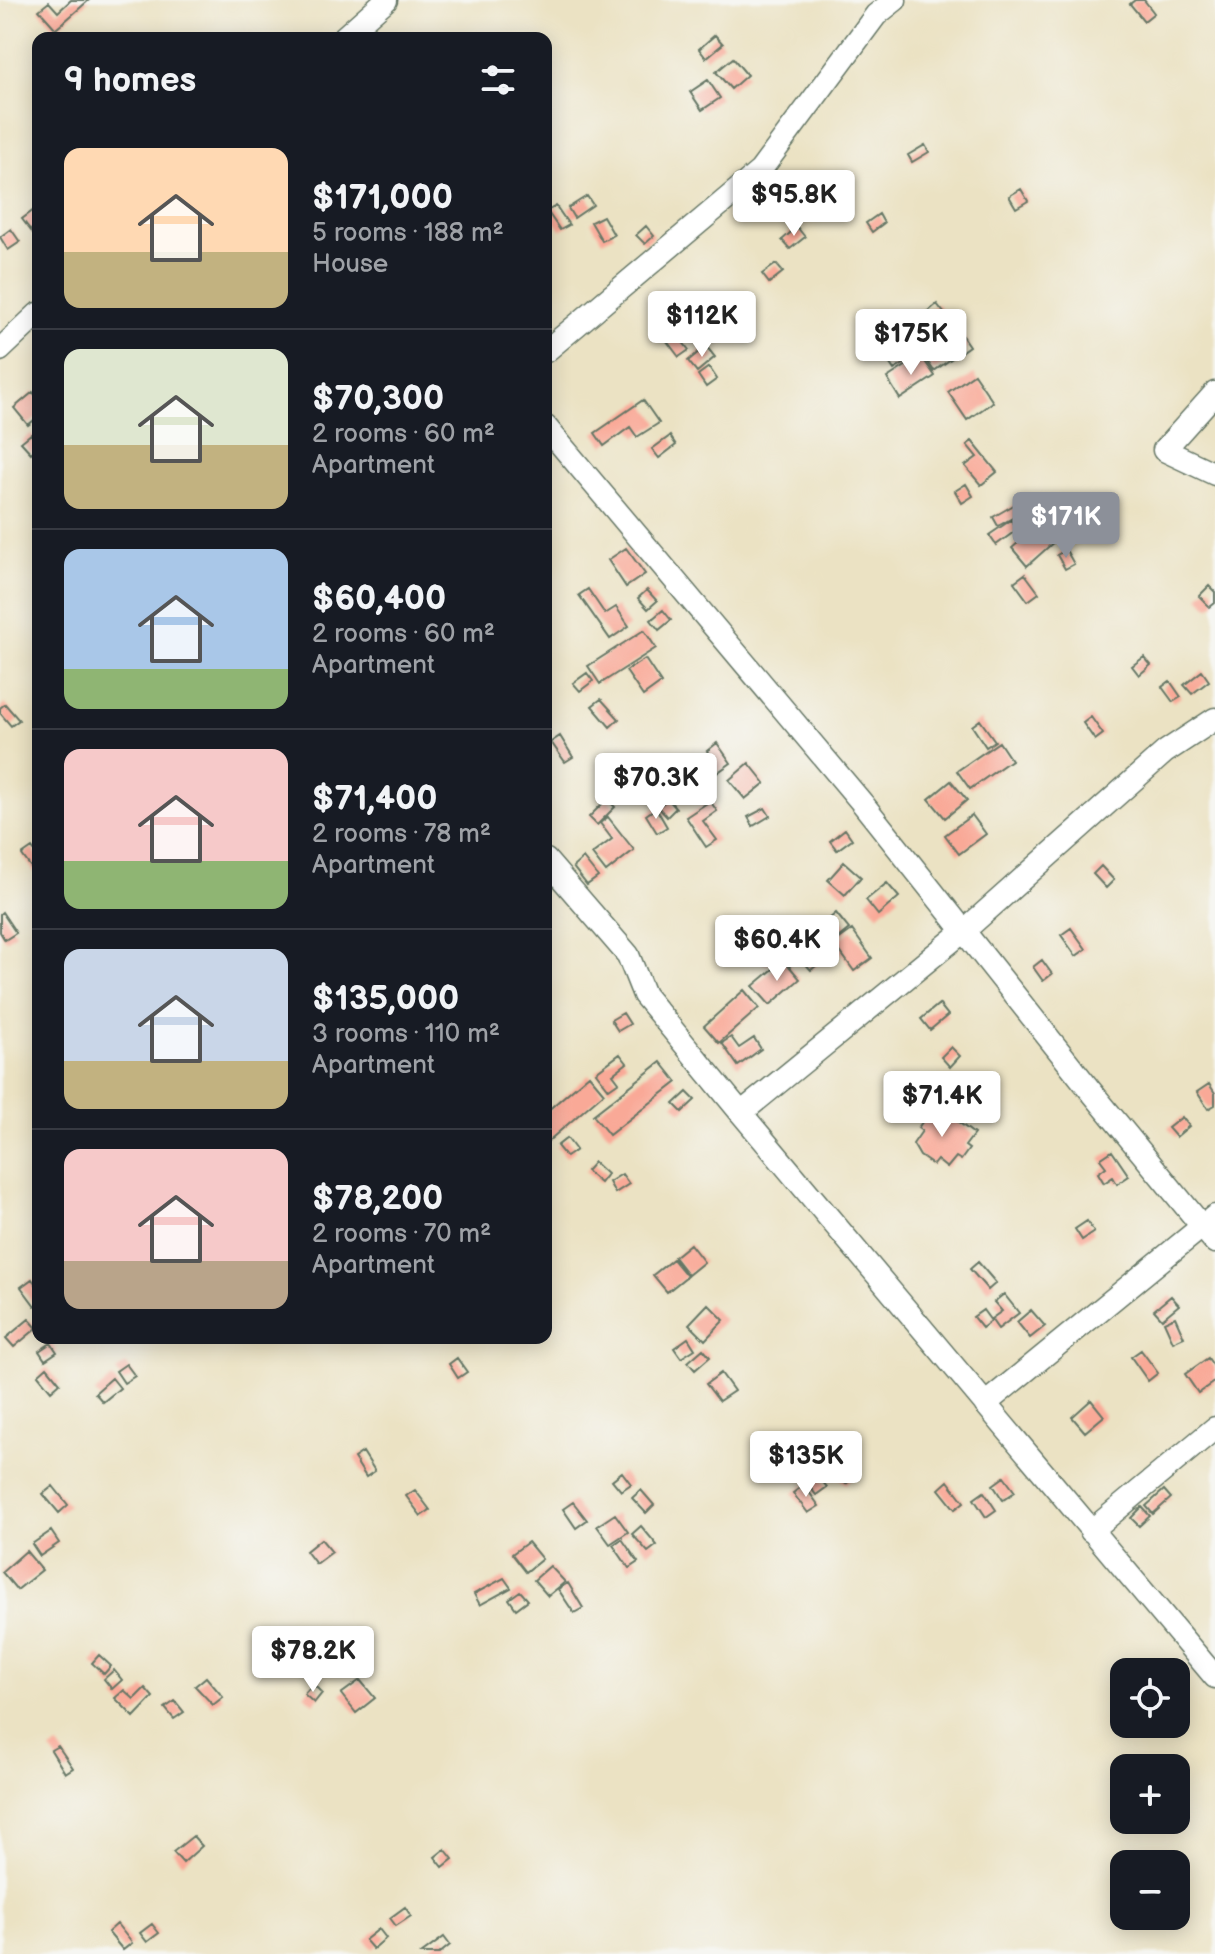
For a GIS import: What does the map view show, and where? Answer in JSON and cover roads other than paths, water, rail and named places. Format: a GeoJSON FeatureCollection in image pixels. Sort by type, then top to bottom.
{"type":"FeatureCollection","features":[{"type":"Feature","properties":{"kind":"street"},"geometry":{"type":"LineString","coordinates":[[350,32],[386,0]]}},
{"type":"Feature","properties":{"kind":"street"},"geometry":{"type":"LineString","coordinates":[[552,346],[760,171],[876,15],[895,0]]}},
{"type":"Feature","properties":{"kind":"street"},"geometry":{"type":"LineString","coordinates":[[0,350],[32,320]]}},
{"type":"Feature","properties":{"kind":"street"},"geometry":{"type":"LineString","coordinates":[[1215,393],[1164,450],[1215,474]]}},
{"type":"Feature","properties":{"kind":"street"},"geometry":{"type":"LineString","coordinates":[[552,434],[965,930],[1090,1090],[1211,1228],[985,1404]]}},
{"type":"Feature","properties":{"kind":"street"},"geometry":{"type":"LineString","coordinates":[[741,1113],[965,930],[1165,752],[1215,719]]}},
{"type":"Feature","properties":{"kind":"street"},"geometry":{"type":"LineString","coordinates":[[552,867],[628,955],[644,995],[1215,1677]]}},
{"type":"Feature","properties":{"kind":"street"},"geometry":{"type":"LineString","coordinates":[[1091,1531],[1215,1428]]}}]}
